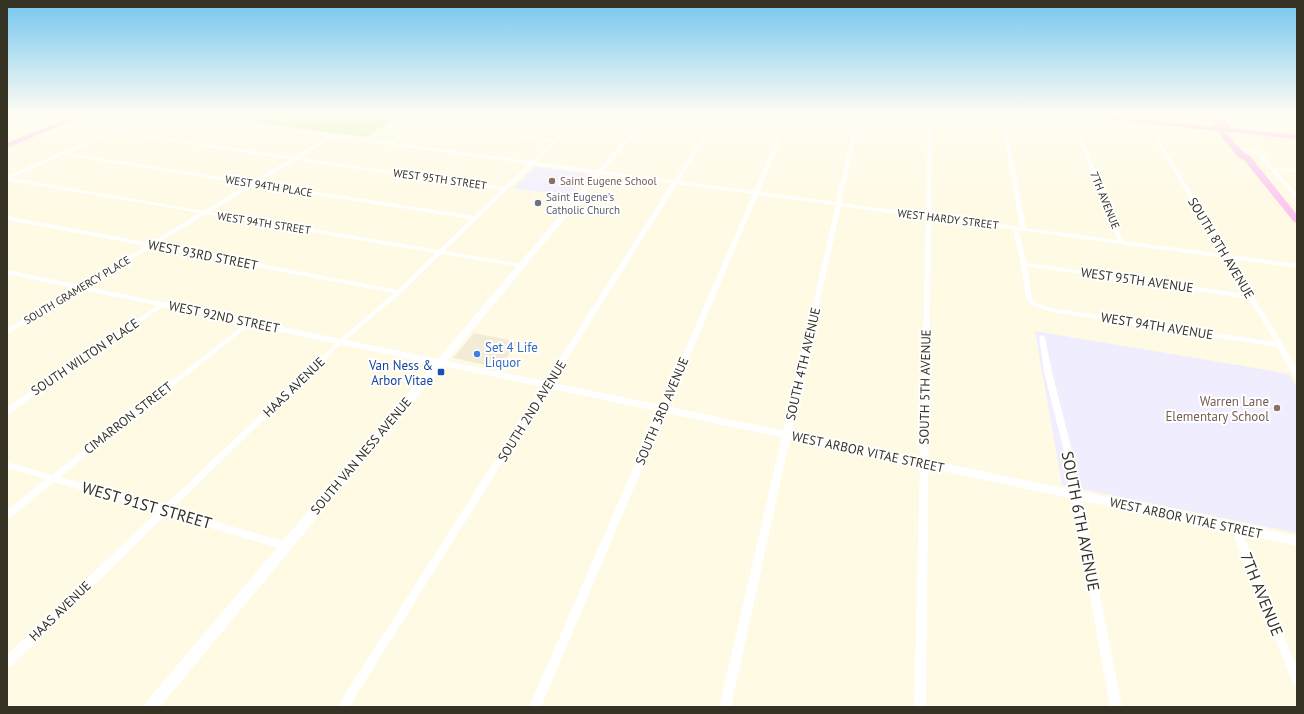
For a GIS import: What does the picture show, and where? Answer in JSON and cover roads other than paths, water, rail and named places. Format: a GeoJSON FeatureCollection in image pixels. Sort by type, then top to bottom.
{"type":"FeatureCollection","features":[{"type":"Feature","properties":{"kind":"main road"},"geometry":{"type":"LineString","coordinates":[[1236,147],[1241,155],[1247,158],[1297,220]]}},
{"type":"Feature","properties":{"kind":"main road"},"geometry":{"type":"LineString","coordinates":[[1244,148],[1249,156],[1247,158]]}},
{"type":"Feature","properties":{"kind":"street"},"geometry":{"type":"LineString","coordinates":[[7,179],[79,147]]}},
{"type":"Feature","properties":{"kind":"street","name":"WEST 95TH STREET"},"geometry":{"type":"LineString","coordinates":[[220,147],[505,189]]}},
{"type":"Feature","properties":{"kind":"street","name":"SOUTH GRAMERCY PLACE"},"geometry":{"type":"LineString","coordinates":[[7,332],[313,147]]}},
{"type":"Feature","properties":{"kind":"street","name":"WEST HARDY STREET"},"geometry":{"type":"LineString","coordinates":[[413,147],[1297,266]]}},
{"type":"Feature","properties":{"kind":"street","name":"HAAS AVENUE"},"geometry":{"type":"LineString","coordinates":[[7,662],[342,342],[399,292],[548,147]]}},
{"type":"Feature","properties":{"kind":"street","name":"SOUTH VAN NESS AVENUE"},"geometry":{"type":"LineString","coordinates":[[150,707],[620,147]]}},
{"type":"Feature","properties":{"kind":"street","name":"SOUTH 2ND AVENUE"},"geometry":{"type":"LineString","coordinates":[[343,707],[698,147]]}},
{"type":"Feature","properties":{"kind":"street","name":"SOUTH 3RD AVENUE"},"geometry":{"type":"LineString","coordinates":[[535,707],[775,147]]}},
{"type":"Feature","properties":{"kind":"street","name":"SOUTH 4TH AVENUE"},"geometry":{"type":"LineString","coordinates":[[725,707],[852,147]]}},
{"type":"Feature","properties":{"kind":"street","name":"SOUTH 5TH AVENUE"},"geometry":{"type":"LineString","coordinates":[[920,707],[929,147]]}},
{"type":"Feature","properties":{"kind":"street"},"geometry":{"type":"LineString","coordinates":[[1008,147],[1023,229]]}},
{"type":"Feature","properties":{"kind":"street","name":"7TH AVENUE"},"geometry":{"type":"LineString","coordinates":[[1084,147],[1121,242]]}},
{"type":"Feature","properties":{"kind":"street","name":"SOUTH 8TH AVENUE"},"geometry":{"type":"LineString","coordinates":[[1160,147],[1297,374]]}},
{"type":"Feature","properties":{"kind":"street"},"geometry":{"type":"LineString","coordinates":[[1244,148],[1260,153],[1297,197]]}},
{"type":"Feature","properties":{"kind":"street","name":"WEST 94TH PLACE"},"geometry":{"type":"LineString","coordinates":[[64,154],[474,218]]}},
{"type":"Feature","properties":{"kind":"street"},"geometry":{"type":"LineString","coordinates":[[1273,168],[1297,171]]}},
{"type":"Feature","properties":{"kind":"street","name":"WEST 94TH STREET"},"geometry":{"type":"LineString","coordinates":[[7,179],[521,266]]}},
{"type":"Feature","properties":{"kind":"street","name":"WEST 93RD STREET"},"geometry":{"type":"LineString","coordinates":[[7,218],[399,292]]}},
{"type":"Feature","properties":{"kind":"street"},"geometry":{"type":"LineString","coordinates":[[1015,228],[1024,264]]}},
{"type":"Feature","properties":{"kind":"street","name":"WEST 95TH AVENUE"},"geometry":{"type":"LineString","coordinates":[[1024,264],[1251,297]]}},
{"type":"Feature","properties":{"kind":"street","name":"WEST 94TH AVENUE"},"geometry":{"type":"LineString","coordinates":[[1024,264],[1029,299],[1034,304],[1050,310],[1280,345]]}},
{"type":"Feature","properties":{"kind":"street","name":"WEST 92ND STREET"},"geometry":{"type":"LineString","coordinates":[[7,272],[440,362]]}},
{"type":"Feature","properties":{"kind":"street","name":"SOUTH WILTON PLACE"},"geometry":{"type":"LineString","coordinates":[[7,411],[163,304]]}},
{"type":"Feature","properties":{"kind":"street","name":"CIMARRON STREET"},"geometry":{"type":"LineString","coordinates":[[7,515],[249,322]]}},
{"type":"Feature","properties":{"kind":"street","name":"SOUTH 6TH AVENUE"},"geometry":{"type":"LineString","coordinates":[[1042,337],[1048,372],[1067,447],[1116,707]]}},
{"type":"Feature","properties":{"kind":"street","name":"WEST ARBOR VITAE STREET"},"geometry":{"type":"LineString","coordinates":[[440,362],[1297,541]]}},
{"type":"Feature","properties":{"kind":"street","name":"WEST 91ST STREET"},"geometry":{"type":"LineString","coordinates":[[7,465],[286,546]]}},
{"type":"Feature","properties":{"kind":"street","name":"7TH AVENUE"},"geometry":{"type":"LineString","coordinates":[[1236,529],[1297,681]]}},
{"type":"Feature","properties":{"kind":"place","name":"Saint Eugene School"},"geometry":{"type":"Point","coordinates":[552,181]}},
{"type":"Feature","properties":{"kind":"place","name":"Saint Eugene's Catholic Church"},"geometry":{"type":"Point","coordinates":[538,203]}},
{"type":"Feature","properties":{"kind":"place","name":"Set 4 Life Liquor"},"geometry":{"type":"Point","coordinates":[477,354]}},
{"type":"Feature","properties":{"kind":"place","name":"Van Ness & Arbor Vitae"},"geometry":{"type":"Point","coordinates":[441,372]}},
{"type":"Feature","properties":{"kind":"place","name":"Warren Lane Elementary School"},"geometry":{"type":"Point","coordinates":[1277,408]}}]}
